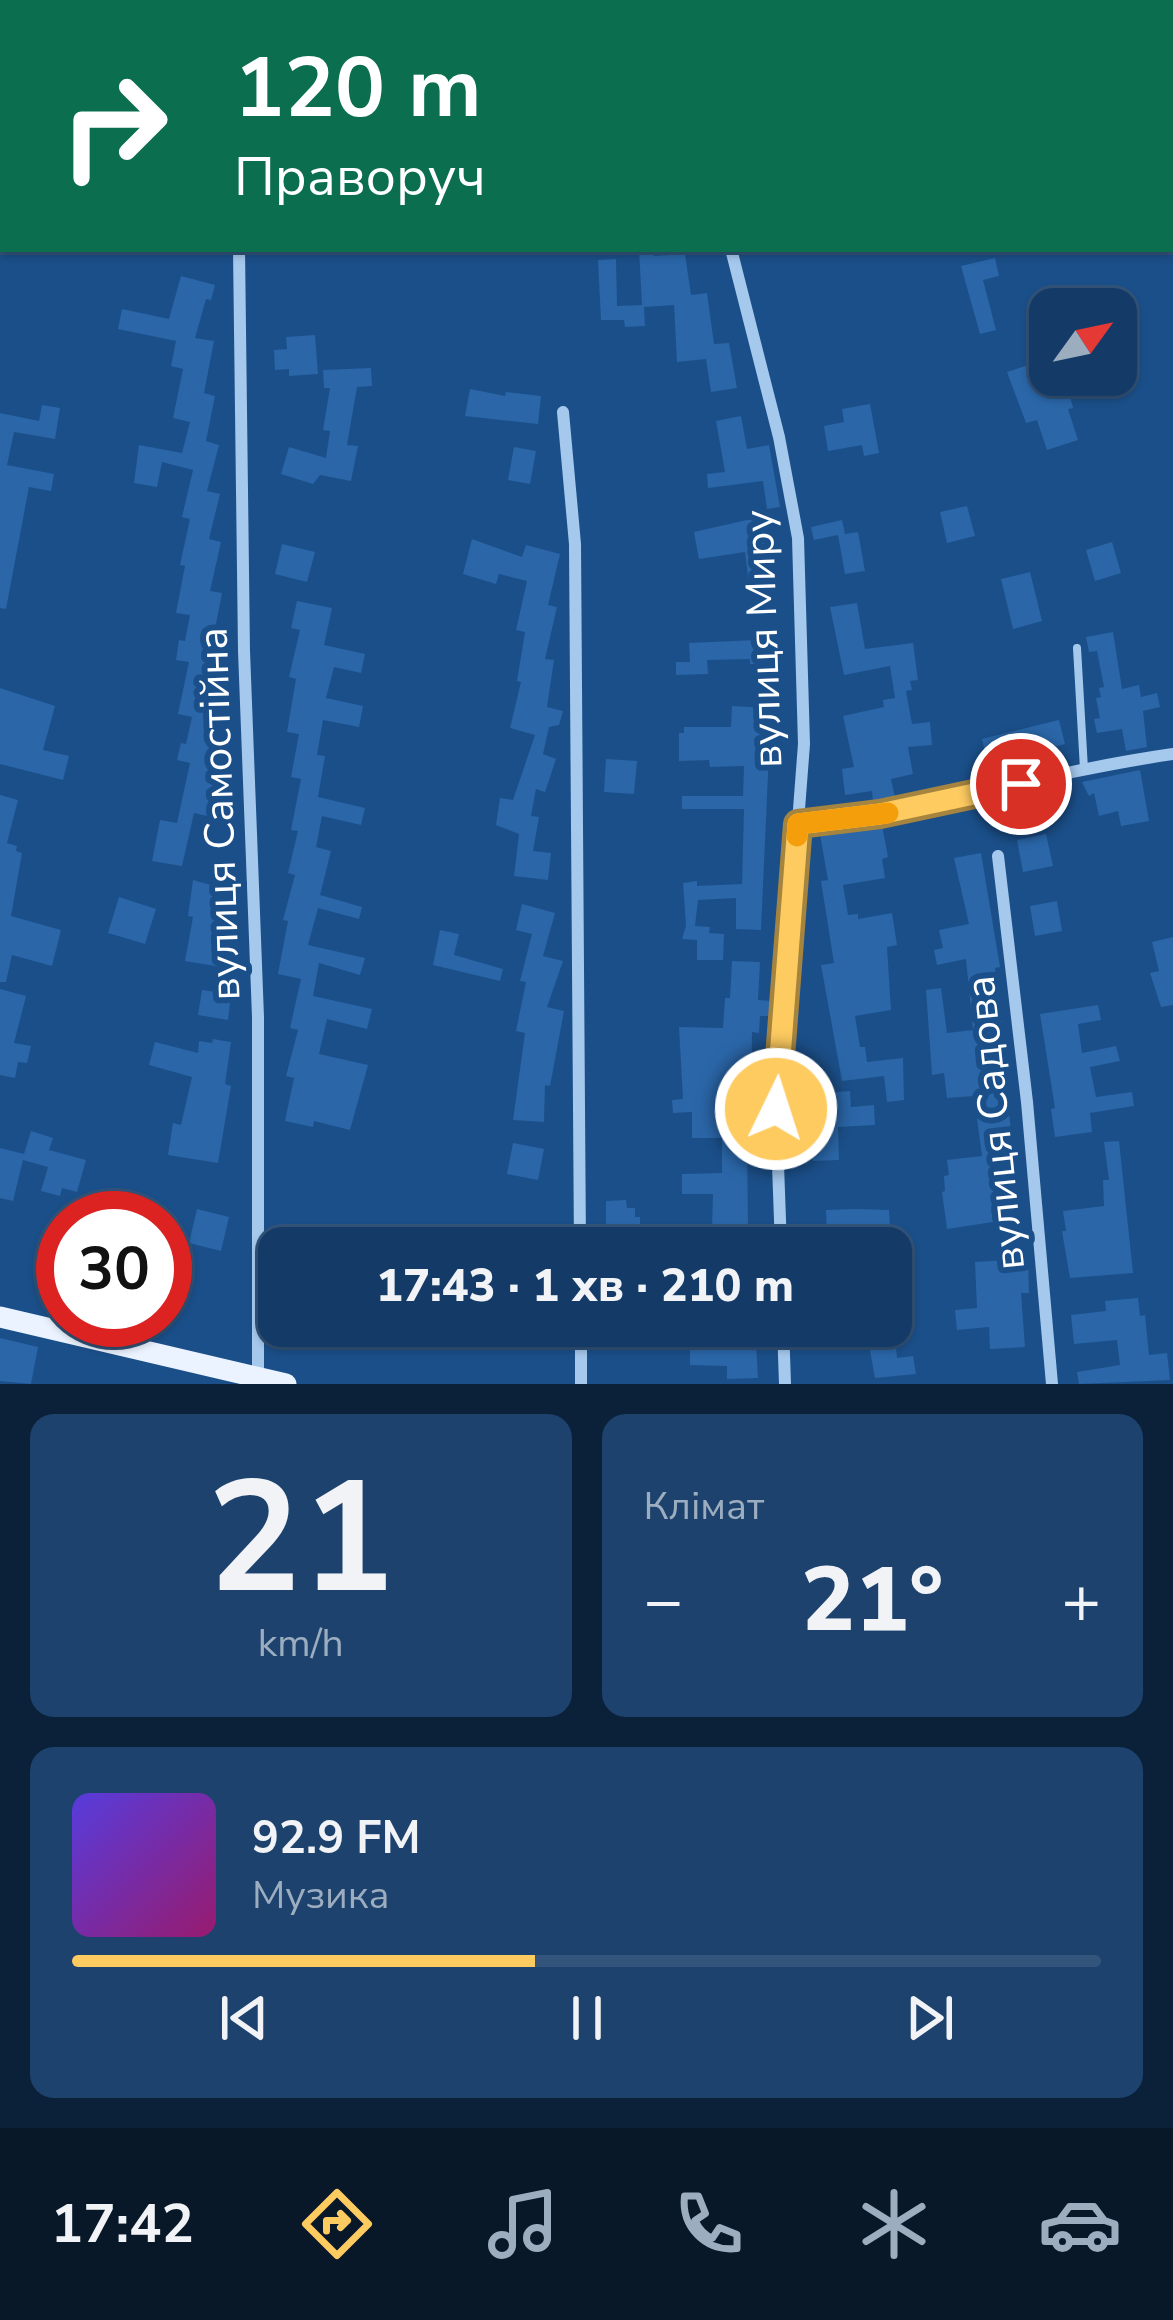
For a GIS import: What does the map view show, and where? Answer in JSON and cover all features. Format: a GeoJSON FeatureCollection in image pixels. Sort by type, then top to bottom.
{"type":"FeatureCollection","features":[{"type":"Feature","properties":{"kind":"main road"},"geometry":{"type":"LineString","coordinates":[[0,1317],[198,1373],[286,1384]]}},
{"type":"Feature","properties":{"kind":"street","name":"вулиця Самостійна"},"geometry":{"type":"LineString","coordinates":[[239,252],[244,651],[258,1017],[258,1378]]}},
{"type":"Feature","properties":{"kind":"street","name":"вулиця Миру"},"geometry":{"type":"LineString","coordinates":[[732,252],[779,437],[798,538],[804,744],[776,1109],[780,1227]]}},
{"type":"Feature","properties":{"kind":"street"},"geometry":{"type":"LineString","coordinates":[[563,412],[575,544],[580,1227]]}},
{"type":"Feature","properties":{"kind":"street"},"geometry":{"type":"LineString","coordinates":[[798,824],[880,814],[1173,754]]}},
{"type":"Feature","properties":{"kind":"street","name":"вулиця Садова"},"geometry":{"type":"LineString","coordinates":[[998,856],[1027,1102],[1052,1384]]}},
{"type":"Feature","properties":{"kind":"street"},"geometry":{"type":"LineString","coordinates":[[581,1347],[581,1384]]}},
{"type":"Feature","properties":{"kind":"street"},"geometry":{"type":"LineString","coordinates":[[784,1347],[785,1384]]}},
{"type":"Feature","properties":{"kind":"lane"},"geometry":{"type":"LineString","coordinates":[[1077,648],[1084,769]]}},
{"type":"Feature","properties":{"kind":"building"},"geometry":{"type":"Polygon","coordinates":[[[639,252],[685,254],[691,295],[707,293],[714,344],[729,343],[737,388],[711,392],[706,359],[677,362],[674,305],[644,307],[645,326],[625,327],[624,320],[601,320],[598,260],[616,259],[617,306],[642,305],[639,252]]]}},
{"type":"Feature","properties":{"kind":"building"},"geometry":{"type":"Polygon","coordinates":[[[995,258],[999,276],[983,280],[996,330],[980,334],[961,266],[995,258]]]}},
{"type":"Feature","properties":{"kind":"building"},"geometry":{"type":"Polygon","coordinates":[[[181,276],[215,285],[195,338],[214,341],[204,393],[215,396],[206,441],[219,445],[207,491],[220,494],[209,539],[221,542],[210,591],[222,593],[214,634],[222,636],[214,691],[225,693],[216,737],[225,739],[215,789],[226,791],[220,819],[194,813],[182,866],[152,861],[160,820],[177,823],[190,763],[177,760],[192,717],[178,714],[189,662],[176,660],[190,615],[176,613],[190,519],[182,517],[193,470],[162,462],[157,487],[134,483],[139,445],[182,453],[190,422],[173,418],[183,369],[171,366],[176,341],[118,329],[122,309],[169,319],[181,276]]]}},
{"type":"Feature","properties":{"kind":"building"},"geometry":{"type":"Polygon","coordinates":[[[315,335],[318,374],[289,376],[289,369],[275,370],[274,350],[287,349],[286,337],[315,335]]]}},
{"type":"Feature","properties":{"kind":"building"},"geometry":{"type":"Polygon","coordinates":[[[1029,365],[1029,396],[1070,396],[1073,408],[1068,409],[1078,440],[1047,450],[1037,420],[1026,423],[1007,372],[1029,365]]]}},
{"type":"Feature","properties":{"kind":"building"},"geometry":{"type":"Polygon","coordinates":[[[371,368],[372,386],[357,387],[347,445],[358,446],[351,481],[320,475],[313,484],[281,474],[289,447],[326,458],[330,431],[323,430],[330,388],[324,388],[323,370],[371,368]]]}},
{"type":"Feature","properties":{"kind":"building"},"geometry":{"type":"Polygon","coordinates":[[[470,389],[541,396],[538,424],[465,416],[470,389]]]}},
{"type":"Feature","properties":{"kind":"building"},"geometry":{"type":"Polygon","coordinates":[[[870,404],[879,453],[864,456],[862,445],[828,451],[824,426],[844,422],[842,409],[870,404]]]}},
{"type":"Feature","properties":{"kind":"building"},"geometry":{"type":"Polygon","coordinates":[[[42,405],[60,408],[55,439],[14,432],[7,465],[54,474],[51,491],[29,487],[6,609],[0,608],[0,413],[39,421],[42,405]]]}},
{"type":"Feature","properties":{"kind":"building"},"geometry":{"type":"Polygon","coordinates":[[[741,416],[747,449],[769,445],[780,507],[767,509],[763,481],[708,488],[707,474],[725,472],[716,421],[741,416]]]}},
{"type":"Feature","properties":{"kind":"building"},"geometry":{"type":"Polygon","coordinates":[[[514,447],[536,451],[530,484],[508,480],[514,447]]]}},
{"type":"Feature","properties":{"kind":"building"},"geometry":{"type":"Polygon","coordinates":[[[967,506],[975,536],[947,543],[940,512],[967,506]]]}},
{"type":"Feature","properties":{"kind":"building"},"geometry":{"type":"Polygon","coordinates":[[[760,517],[771,589],[750,592],[745,552],[699,559],[694,532],[760,517]]]}},
{"type":"Feature","properties":{"kind":"building"},"geometry":{"type":"Polygon","coordinates":[[[842,520],[845,534],[858,532],[865,571],[845,574],[838,535],[814,540],[811,527],[842,520]]]}},
{"type":"Feature","properties":{"kind":"building"},"geometry":{"type":"Polygon","coordinates":[[[472,539],[522,557],[526,545],[560,554],[548,605],[557,607],[545,659],[554,660],[547,707],[563,711],[559,725],[549,727],[543,754],[556,759],[545,792],[536,789],[531,816],[539,817],[533,851],[551,853],[548,880],[514,876],[519,834],[496,825],[500,798],[513,800],[535,735],[510,728],[521,682],[517,681],[525,632],[516,630],[527,581],[499,574],[496,584],[463,574],[472,539]]]}},
{"type":"Feature","properties":{"kind":"building"},"geometry":{"type":"Polygon","coordinates":[[[1112,542],[1121,573],[1095,581],[1086,550],[1112,542]]]}},
{"type":"Feature","properties":{"kind":"building"},"geometry":{"type":"Polygon","coordinates":[[[282,544],[315,552],[307,582],[275,574],[282,544]]]}},
{"type":"Feature","properties":{"kind":"building"},"geometry":{"type":"Polygon","coordinates":[[[1030,572],[1042,621],[1013,629],[1001,579],[1030,572]]]}},
{"type":"Feature","properties":{"kind":"building"},"geometry":{"type":"Polygon","coordinates":[[[297,601],[332,608],[324,645],[365,654],[361,673],[334,667],[326,698],[363,706],[359,727],[323,720],[317,755],[325,756],[318,797],[365,808],[361,825],[322,816],[316,847],[331,851],[320,895],[362,907],[359,919],[318,908],[308,945],[365,958],[360,975],[319,963],[313,996],[372,1009],[367,1029],[327,1019],[319,1054],[368,1065],[350,1130],[314,1121],[313,1127],[285,1121],[294,1078],[286,1076],[298,1030],[290,1028],[301,979],[278,974],[288,921],[283,920],[295,875],[288,873],[298,831],[291,830],[301,779],[291,777],[299,734],[287,732],[296,679],[289,677],[300,630],[291,628],[297,601]]]}},
{"type":"Feature","properties":{"kind":"building"},"geometry":{"type":"Polygon","coordinates":[[[857,603],[865,649],[913,643],[918,680],[910,681],[912,690],[906,691],[912,724],[930,722],[932,745],[908,747],[913,774],[891,779],[895,798],[873,802],[872,791],[845,795],[842,769],[854,767],[843,716],[884,707],[883,700],[895,698],[890,666],[844,675],[830,607],[857,603]]]}},
{"type":"Feature","properties":{"kind":"building"},"geometry":{"type":"Polygon","coordinates":[[[773,626],[773,664],[707,660],[708,674],[676,675],[676,662],[690,662],[689,643],[757,640],[756,627],[773,626]]]}},
{"type":"Feature","properties":{"kind":"building"},"geometry":{"type":"Polygon","coordinates":[[[1113,632],[1122,689],[1139,685],[1141,697],[1157,693],[1160,707],[1143,711],[1147,747],[1126,751],[1122,729],[1097,733],[1096,698],[1104,687],[1097,651],[1089,652],[1086,637],[1113,632]]]}},
{"type":"Feature","properties":{"kind":"building"},"geometry":{"type":"Polygon","coordinates":[[[0,688],[55,706],[43,750],[69,756],[63,780],[0,764],[0,688]]]}},
{"type":"Feature","properties":{"kind":"building"},"geometry":{"type":"Polygon","coordinates":[[[732,706],[771,708],[761,930],[736,929],[736,898],[698,900],[695,926],[724,934],[723,960],[697,960],[697,940],[682,939],[686,926],[683,883],[742,884],[744,809],[682,809],[682,796],[743,796],[744,766],[710,767],[709,760],[679,761],[679,733],[684,733],[684,727],[731,727],[732,706]]]}},
{"type":"Feature","properties":{"kind":"building"},"geometry":{"type":"Polygon","coordinates":[[[1059,720],[1065,744],[1036,752],[1034,744],[986,756],[982,739],[1059,720]]]}},
{"type":"Feature","properties":{"kind":"building"},"geometry":{"type":"Polygon","coordinates":[[[606,759],[637,761],[634,794],[604,792],[606,759]]]}},
{"type":"Feature","properties":{"kind":"building"},"geometry":{"type":"Polygon","coordinates":[[[1140,770],[1149,821],[1121,826],[1118,811],[1099,816],[1094,793],[1089,796],[1082,782],[1140,770]]]}},
{"type":"Feature","properties":{"kind":"building"},"geometry":{"type":"Polygon","coordinates":[[[0,795],[18,800],[7,843],[22,853],[11,916],[61,930],[52,966],[12,955],[6,982],[0,982],[0,795]]]}},
{"type":"Feature","properties":{"kind":"building"},"geometry":{"type":"Polygon","coordinates":[[[882,825],[888,857],[882,859],[885,878],[843,885],[848,915],[858,914],[858,919],[892,913],[897,945],[887,947],[891,1010],[855,1016],[867,1062],[903,1058],[904,1100],[887,1102],[884,1076],[842,1081],[821,965],[834,963],[821,881],[828,880],[820,834],[882,825]]]}},
{"type":"Feature","properties":{"kind":"building"},"geometry":{"type":"Polygon","coordinates":[[[1046,834],[1053,866],[1023,872],[1017,840],[1046,834]]]}},
{"type":"Feature","properties":{"kind":"building"},"geometry":{"type":"Polygon","coordinates":[[[981,853],[1000,967],[995,968],[1007,1055],[1002,1055],[1020,1205],[991,1209],[993,1222],[947,1229],[942,1192],[944,1176],[949,1175],[947,1160],[982,1156],[974,1096],[947,1098],[944,1073],[932,1075],[926,990],[941,988],[947,1033],[973,1030],[966,959],[937,965],[934,950],[943,948],[939,930],[969,924],[954,858],[981,853]]]}},
{"type":"Feature","properties":{"kind":"building"},"geometry":{"type":"Polygon","coordinates":[[[193,880],[229,890],[221,967],[185,961],[193,917],[188,916],[193,880]]]}},
{"type":"Feature","properties":{"kind":"building"},"geometry":{"type":"Polygon","coordinates":[[[119,897],[156,909],[145,944],[108,933],[119,897]]]}},
{"type":"Feature","properties":{"kind":"building"},"geometry":{"type":"Polygon","coordinates":[[[1057,901],[1062,931],[1035,936],[1030,906],[1057,901]]]}},
{"type":"Feature","properties":{"kind":"building"},"geometry":{"type":"Polygon","coordinates":[[[522,904],[555,913],[543,956],[563,961],[547,1007],[564,1011],[550,1086],[545,1085],[544,1122],[513,1120],[525,1033],[516,1031],[526,982],[520,981],[532,934],[516,930],[522,904]]]}},
{"type":"Feature","properties":{"kind":"building"},"geometry":{"type":"Polygon","coordinates":[[[440,930],[459,934],[454,955],[503,969],[500,981],[433,965],[440,930]]]}},
{"type":"Feature","properties":{"kind":"building"},"geometry":{"type":"Polygon","coordinates":[[[1173,937],[1173,1005],[1161,1007],[1150,973],[1159,971],[1152,942],[1173,937]]]}},
{"type":"Feature","properties":{"kind":"building"},"geometry":{"type":"Polygon","coordinates":[[[732,961],[760,962],[758,1000],[772,1001],[771,1016],[760,1016],[759,1033],[752,1032],[748,1227],[712,1227],[713,1194],[682,1194],[682,1174],[722,1173],[722,1138],[692,1138],[692,1112],[673,1113],[672,1100],[683,1099],[679,1027],[723,1028],[725,998],[730,998],[732,961]]]}},
{"type":"Feature","properties":{"kind":"building"},"geometry":{"type":"Polygon","coordinates":[[[0,989],[26,996],[14,1043],[31,1046],[27,1063],[18,1062],[15,1078],[0,1075],[0,989]]]}},
{"type":"Feature","properties":{"kind":"building"},"geometry":{"type":"Polygon","coordinates":[[[202,990],[231,994],[228,1020],[198,1015],[202,990]]]}},
{"type":"Feature","properties":{"kind":"building"},"geometry":{"type":"Polygon","coordinates":[[[1098,1005],[1101,1020],[1078,1024],[1082,1053],[1116,1046],[1120,1061],[1090,1067],[1096,1097],[1132,1092],[1134,1106],[1090,1113],[1092,1132],[1055,1137],[1040,1014],[1098,1005]]]}},
{"type":"Feature","properties":{"kind":"building"},"geometry":{"type":"Polygon","coordinates":[[[213,1039],[231,1042],[225,1084],[231,1086],[218,1163],[168,1155],[173,1123],[181,1125],[192,1077],[149,1065],[155,1042],[198,1053],[199,1041],[212,1043],[213,1039]]]}},
{"type":"Feature","properties":{"kind":"building"},"geometry":{"type":"Polygon","coordinates":[[[850,1091],[851,1107],[874,1105],[875,1125],[838,1127],[839,1160],[813,1161],[811,1094],[850,1091]]]}},
{"type":"Feature","properties":{"kind":"building"},"geometry":{"type":"Polygon","coordinates":[[[31,1131],[53,1138],[49,1150],[86,1160],[77,1191],[41,1191],[48,1167],[23,1160],[13,1201],[0,1198],[0,1148],[24,1154],[31,1131]]]}},
{"type":"Feature","properties":{"kind":"building"},"geometry":{"type":"Polygon","coordinates":[[[1119,1141],[1133,1273],[1070,1278],[1063,1211],[1104,1206],[1103,1180],[1109,1180],[1104,1142],[1119,1141]]]}},
{"type":"Feature","properties":{"kind":"building"},"geometry":{"type":"Polygon","coordinates":[[[513,1143],[544,1149],[538,1180],[507,1174],[513,1143]]]}},
{"type":"Feature","properties":{"kind":"building"},"geometry":{"type":"Polygon","coordinates":[[[626,1200],[627,1208],[635,1208],[635,1217],[640,1217],[640,1227],[606,1227],[606,1201],[626,1200]]]}},
{"type":"Feature","properties":{"kind":"building"},"geometry":{"type":"Polygon","coordinates":[[[197,1209],[229,1217],[221,1251],[192,1244],[197,1209]]]}},
{"type":"Feature","properties":{"kind":"building"},"geometry":{"type":"Polygon","coordinates":[[[826,1210],[889,1210],[890,1227],[827,1227],[826,1210]]]}},
{"type":"Feature","properties":{"kind":"building"},"geometry":{"type":"Polygon","coordinates":[[[1028,1259],[1029,1293],[1021,1293],[1025,1347],[990,1349],[989,1327],[957,1330],[955,1310],[977,1308],[975,1262],[1028,1259]]]}},
{"type":"Feature","properties":{"kind":"building"},"geometry":{"type":"Polygon","coordinates":[[[1138,1298],[1140,1316],[1145,1315],[1149,1355],[1167,1353],[1170,1380],[1079,1384],[1077,1372],[1120,1365],[1117,1340],[1074,1344],[1071,1315],[1106,1311],[1105,1301],[1138,1298]]]}},
{"type":"Feature","properties":{"kind":"building"},"geometry":{"type":"Polygon","coordinates":[[[0,1338],[38,1347],[31,1384],[0,1381],[0,1338]]]}},
{"type":"Feature","properties":{"kind":"building"},"geometry":{"type":"Polygon","coordinates":[[[756,1347],[758,1378],[727,1379],[727,1366],[690,1365],[690,1348],[685,1348],[756,1347]]]}},
{"type":"Feature","properties":{"kind":"building"},"geometry":{"type":"Polygon","coordinates":[[[869,1347],[896,1347],[897,1358],[913,1356],[916,1374],[875,1378],[869,1347]]]}},
{"type":"Feature","properties":{"kind":"slow traffic"},"geometry":{"type":"LineString","coordinates":[[797,836],[798,824],[888,813]]}},
{"type":"Feature","properties":{"kind":"route"},"geometry":{"type":"LineString","coordinates":[[776,1109],[798,824],[880,814],[1021,784]]}}]}
